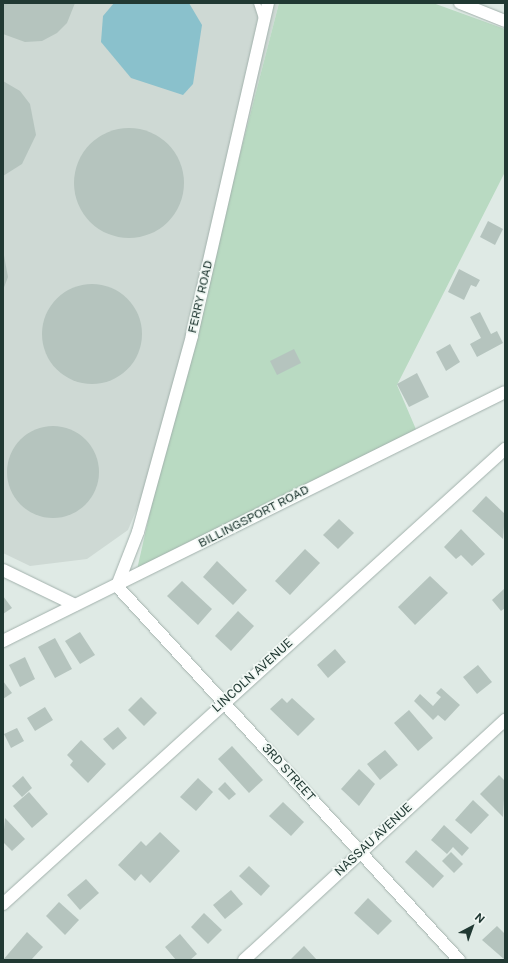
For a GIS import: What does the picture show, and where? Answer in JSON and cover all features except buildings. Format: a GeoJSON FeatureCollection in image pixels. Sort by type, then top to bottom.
{"type":"FeatureCollection","features":[{"type":"Feature","properties":{"kind":"street","name":"FERRY ROAD"},"geometry":{"type":"LineString","coordinates":[[117,586],[138,532],[192,336],[268,3]]}},
{"type":"Feature","properties":{"kind":"street"},"geometry":{"type":"LineString","coordinates":[[460,3],[505,21]]}},
{"type":"Feature","properties":{"kind":"street","name":"BILLINGSPORT ROAD"},"geometry":{"type":"LineString","coordinates":[[3,641],[117,586],[505,392]]}},
{"type":"Feature","properties":{"kind":"street","name":"LINCOLN AVENUE"},"geometry":{"type":"LineString","coordinates":[[3,904],[505,449]]}},
{"type":"Feature","properties":{"kind":"street"},"geometry":{"type":"LineString","coordinates":[[3,570],[75,605]]}},
{"type":"Feature","properties":{"kind":"street","name":"3RD STREET"},"geometry":{"type":"LineString","coordinates":[[117,586],[459,960]]}},
{"type":"Feature","properties":{"kind":"street","name":"NASSAU AVENUE"},"geometry":{"type":"LineString","coordinates":[[244,960],[505,720]]}},
{"type":"Feature","properties":{"kind":"lane"},"geometry":{"type":"LineString","coordinates":[[257,3],[263,20]]}},
{"type":"Feature","properties":{"kind":"shaded area"},"geometry":{"type":"Polygon","coordinates":[[[3,3],[279,3],[168,433],[128,530],[87,559],[30,566],[3,553],[3,3]]]}},
{"type":"Feature","properties":{"kind":"green space"},"geometry":{"type":"Polygon","coordinates":[[[279,3],[433,3],[505,29],[505,172],[397,385],[418,434],[136,574],[168,433],[279,3]]]}},
{"type":"Feature","properties":{"kind":"water"},"geometry":{"type":"Polygon","coordinates":[[[114,3],[189,3],[202,25],[193,84],[183,95],[131,78],[101,42],[103,16],[114,3]]]}}]}
